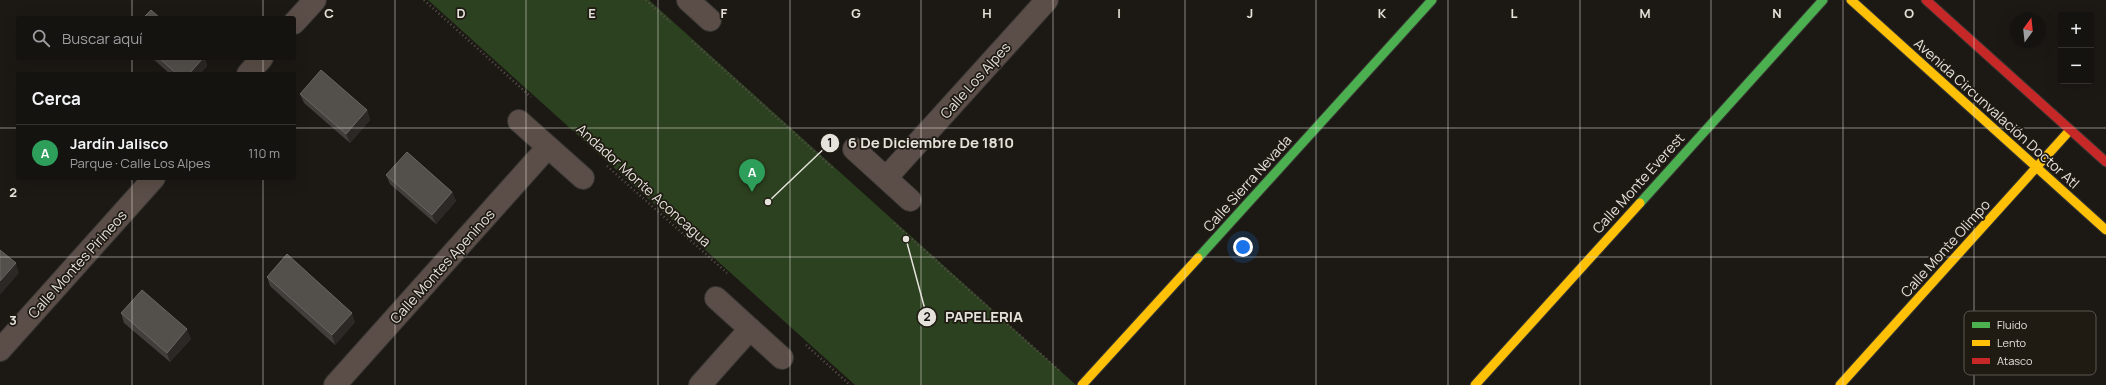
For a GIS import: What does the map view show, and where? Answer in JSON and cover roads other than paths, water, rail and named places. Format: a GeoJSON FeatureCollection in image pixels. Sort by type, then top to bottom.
{"type":"FeatureCollection","features":[{"type":"Feature","properties":{"kind":"street"},"geometry":{"type":"LineString","coordinates":[[296,21],[315,0]]}},
{"type":"Feature","properties":{"kind":"street"},"geometry":{"type":"LineString","coordinates":[[688,0],[710,20]]}},
{"type":"Feature","properties":{"kind":"street","name":"Calle Los Alpes"},"geometry":{"type":"LineString","coordinates":[[886,178],[1047,0]]}},
{"type":"Feature","properties":{"kind":"street","name":"Calle Sierra Nevada"},"geometry":{"type":"LineString","coordinates":[[1082,385],[1432,0]]}},
{"type":"Feature","properties":{"kind":"street","name":"Calle Monte Everest"},"geometry":{"type":"LineString","coordinates":[[1475,385],[1823,0]]}},
{"type":"Feature","properties":{"kind":"street","name":"Avenida Circunvalación Doctor Atl"},"geometry":{"type":"LineString","coordinates":[[1851,0],[2106,230]]}},
{"type":"Feature","properties":{"kind":"street"},"geometry":{"type":"LineString","coordinates":[[1926,0],[2106,162]]}},
{"type":"Feature","properties":{"kind":"street"},"geometry":{"type":"LineString","coordinates":[[250,72],[260,60]]}},
{"type":"Feature","properties":{"kind":"street"},"geometry":{"type":"LineString","coordinates":[[519,121],[583,178]]}},
{"type":"Feature","properties":{"kind":"street","name":"Calle Monte Olimpo"},"geometry":{"type":"LineString","coordinates":[[1840,385],[2070,130]]}},
{"type":"Feature","properties":{"kind":"street","name":"Calle Montes Apeninos"},"geometry":{"type":"LineString","coordinates":[[335,385],[548,147]]}},
{"type":"Feature","properties":{"kind":"street"},"geometry":{"type":"LineString","coordinates":[[854,149],[910,200]]}},
{"type":"Feature","properties":{"kind":"street","name":"Calle Montes Pirineos"},"geometry":{"type":"LineString","coordinates":[[0,350],[152,180]]}},
{"type":"Feature","properties":{"kind":"street"},"geometry":{"type":"LineString","coordinates":[[716,298],[782,358]]}},
{"type":"Feature","properties":{"kind":"street"},"geometry":{"type":"LineString","coordinates":[[700,385],[750,329]]}},
{"type":"Feature","properties":{"kind":"place","name":"Jardín Jalisco"},"geometry":{"type":"Point","coordinates":[752,192]}},
{"type":"Feature","properties":{"kind":"place","name":"6 De Diciembre De 1810"},"geometry":{"type":"Point","coordinates":[768,202]}},
{"type":"Feature","properties":{"kind":"place","name":"PAPELERIA"},"geometry":{"type":"Point","coordinates":[906,239]}}]}
